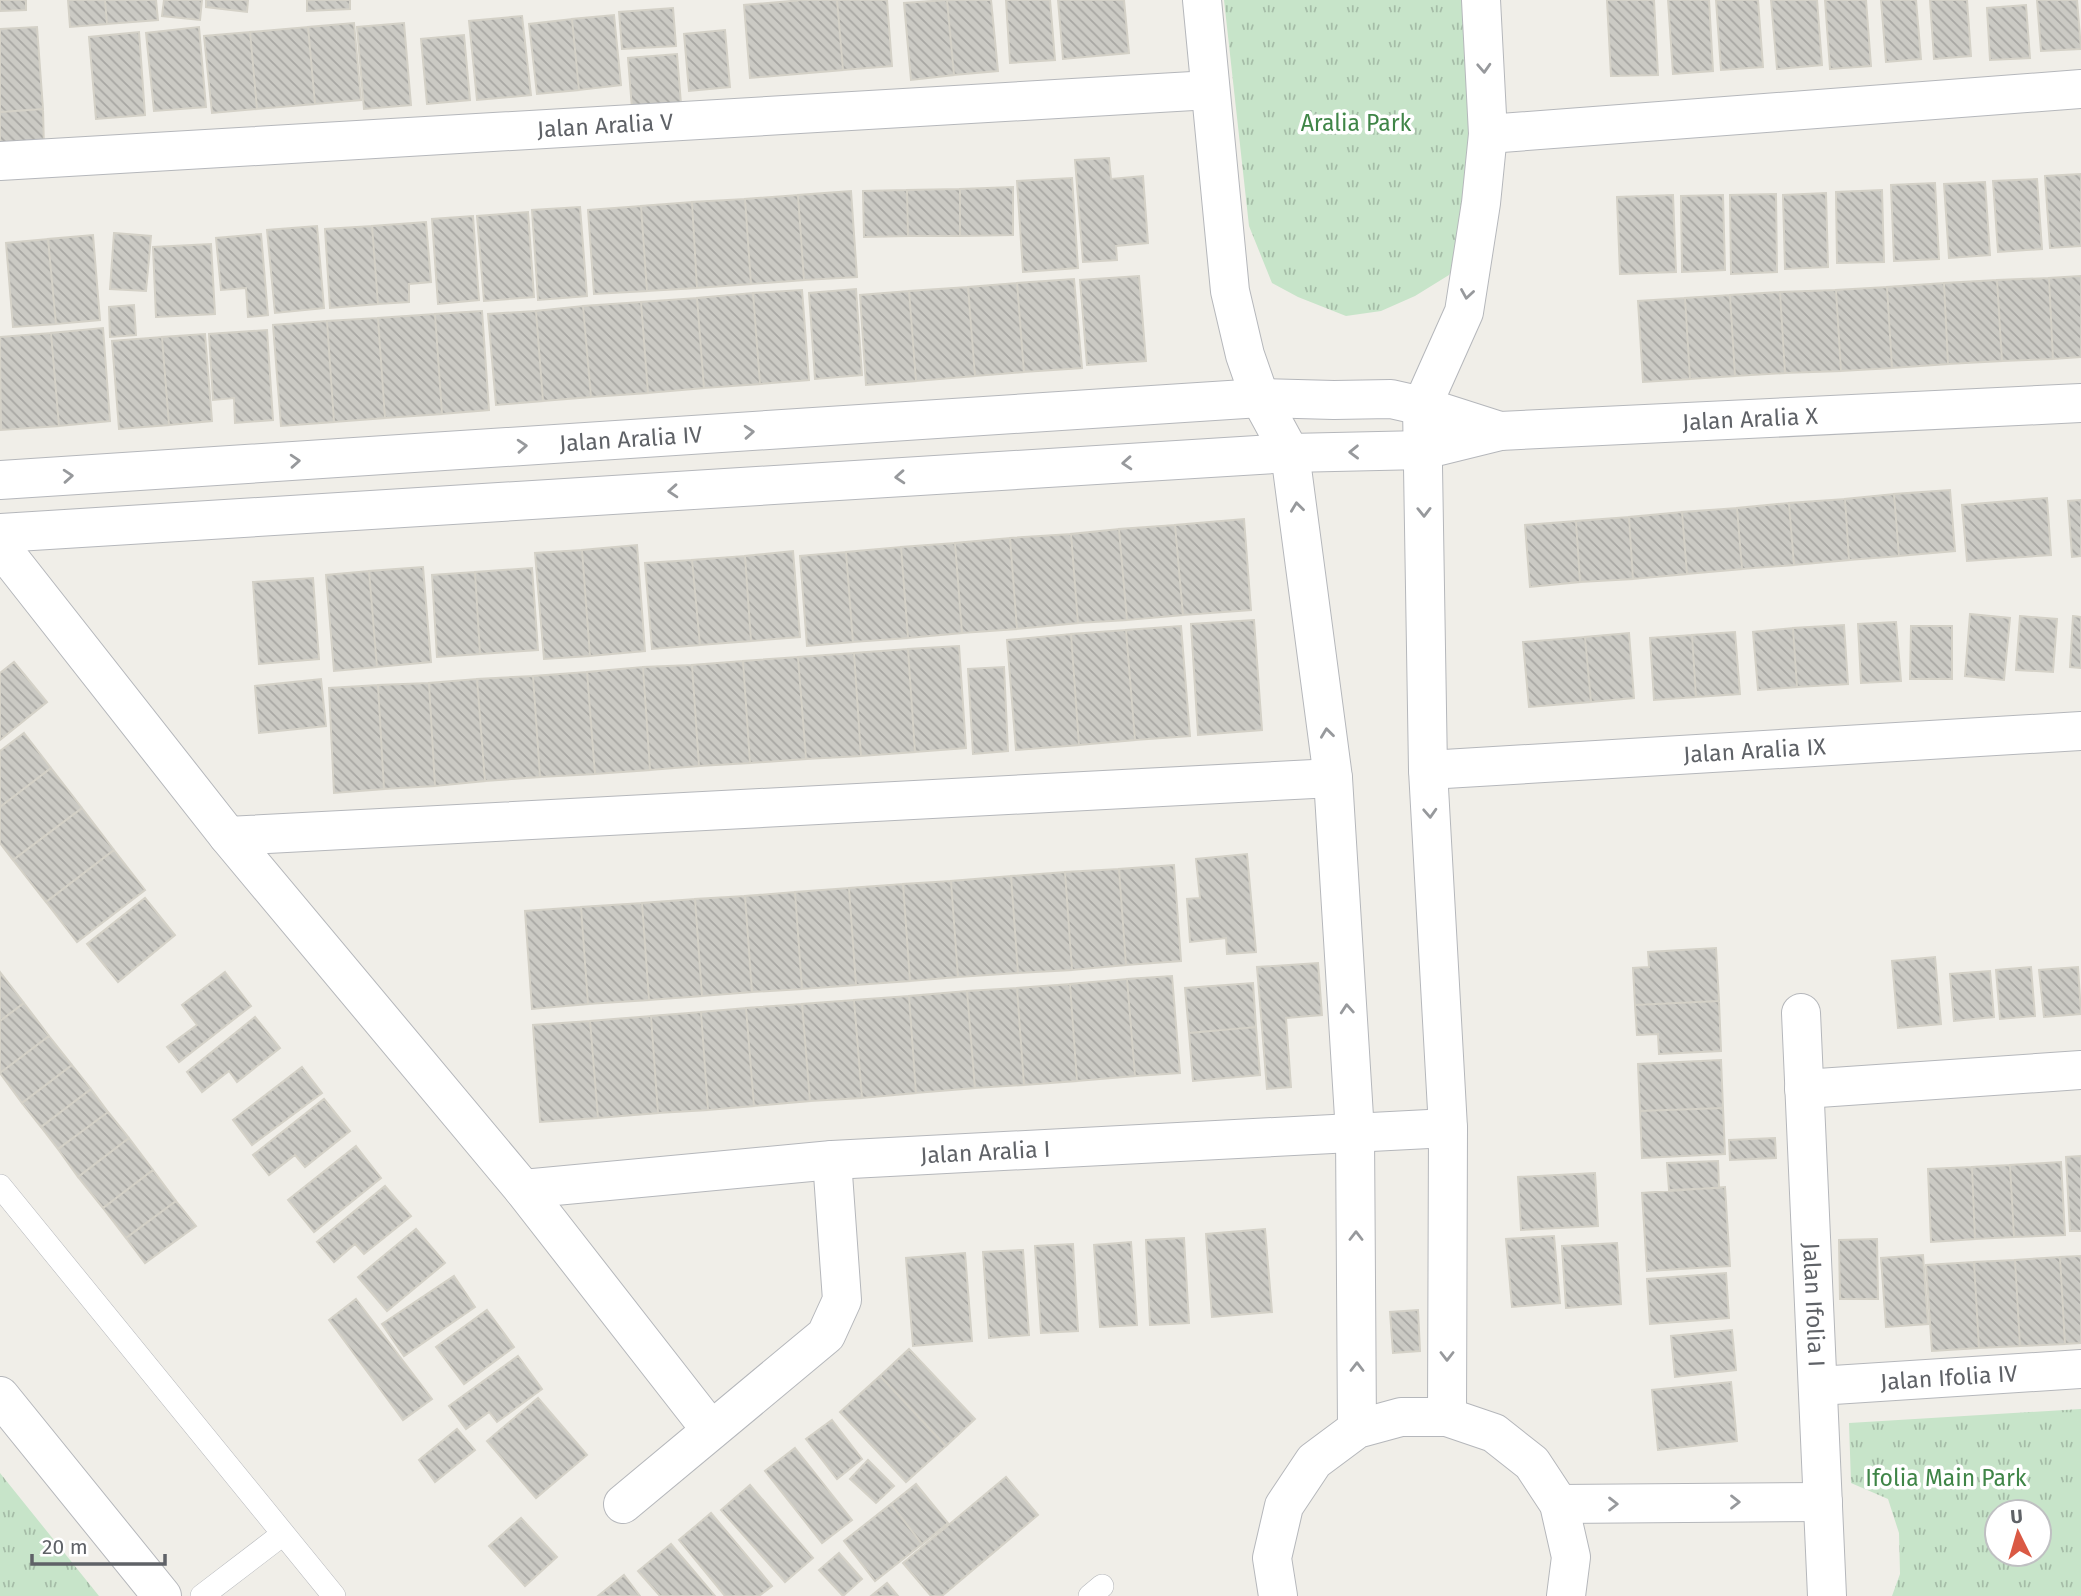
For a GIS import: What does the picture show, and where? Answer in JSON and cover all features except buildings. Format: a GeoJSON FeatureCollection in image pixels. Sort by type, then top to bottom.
{"type":"FeatureCollection","features":[{"type":"Feature","properties":{"kind":"street"},"geometry":{"type":"LineString","coordinates":[[1202,0],[1230,291],[1245,355],[1260,398],[1290,453],[1332,778],[1355,1133],[1357,1429]]}},
{"type":"Feature","properties":{"kind":"street"},"geometry":{"type":"LineString","coordinates":[[1447,1417],[1448,1128],[1428,770],[1422,406],[1464,312],[1481,203],[1488,134],[1481,0]]}},
{"type":"Feature","properties":{"kind":"street"},"geometry":{"type":"LineString","coordinates":[[1488,134],[2081,89]]}},
{"type":"Feature","properties":{"kind":"street","name":"Jalan Aralia V"},"geometry":{"type":"LineString","coordinates":[[0,161],[1210,90]]}},
{"type":"Feature","properties":{"kind":"street","name":"Jalan Aralia IV"},"geometry":{"type":"LineString","coordinates":[[0,480],[1260,398],[1391,399],[1500,431]]}},
{"type":"Feature","properties":{"kind":"street","name":"Jalan Aralia X"},"geometry":{"type":"LineString","coordinates":[[0,533],[1290,453],[1423,450],[1500,431],[2081,402]]}},
{"type":"Feature","properties":{"kind":"street"},"geometry":{"type":"LineString","coordinates":[[0,546],[228,836],[523,1189],[711,1430]]}},
{"type":"Feature","properties":{"kind":"street","name":"Jalan Aralia IX"},"geometry":{"type":"LineString","coordinates":[[1428,770],[2081,731]]}},
{"type":"Feature","properties":{"kind":"street"},"geometry":{"type":"LineString","coordinates":[[228,836],[1332,778]]}},
{"type":"Feature","properties":{"kind":"street","name":"Jalan Ifolia I"},"geometry":{"type":"LineString","coordinates":[[1801,1013],[1827,1596]]}},
{"type":"Feature","properties":{"kind":"street"},"geometry":{"type":"LineString","coordinates":[[1804,1089],[2081,1070]]}},
{"type":"Feature","properties":{"kind":"street","name":"Jalan Aralia I"},"geometry":{"type":"LineString","coordinates":[[523,1189],[832,1160],[1448,1128]]}},
{"type":"Feature","properties":{"kind":"street"},"geometry":{"type":"LineString","coordinates":[[623,1504],[826,1335],[842,1300],[832,1160]]}},
{"type":"Feature","properties":{"kind":"street","name":"Jalan Ifolia IV"},"geometry":{"type":"LineString","coordinates":[[1818,1386],[2081,1369]]}},
{"type":"Feature","properties":{"kind":"street"},"geometry":{"type":"LineString","coordinates":[[0,1396],[162,1596]]}},
{"type":"Feature","properties":{"kind":"street"},"geometry":{"type":"LineString","coordinates":[[1278,1596],[1272,1558],[1284,1506],[1314,1461],[1357,1429],[1401,1417],[1447,1417],[1494,1433],[1532,1463],[1559,1504],[1571,1557],[1566,1596]]}},
{"type":"Feature","properties":{"kind":"street"},"geometry":{"type":"LineString","coordinates":[[1559,1504],[1823,1502]]}},
{"type":"Feature","properties":{"kind":"lane"},"geometry":{"type":"LineString","coordinates":[[0,1185],[334,1596]]}},
{"type":"Feature","properties":{"kind":"lane"},"geometry":{"type":"LineString","coordinates":[[202,1596],[284,1534]]}},
{"type":"Feature","properties":{"kind":"green space","name":"Aralia Park"},"geometry":{"type":"Polygon","coordinates":[[[1224,0],[1464,0],[1473,229],[1449,275],[1415,296],[1381,311],[1346,316],[1298,297],[1272,283],[1249,226],[1224,0]]]}},
{"type":"Feature","properties":{"kind":"green space","name":"Ifolia Main Park"},"geometry":{"type":"Polygon","coordinates":[[[2081,1409],[2081,1596],[1892,1596],[1900,1574],[1899,1533],[1888,1499],[1851,1483],[1849,1423],[2081,1409]]]}},
{"type":"Feature","properties":{"kind":"green space"},"geometry":{"type":"Polygon","coordinates":[[[0,1473],[99,1596],[0,1596],[0,1473]]]}}]}
